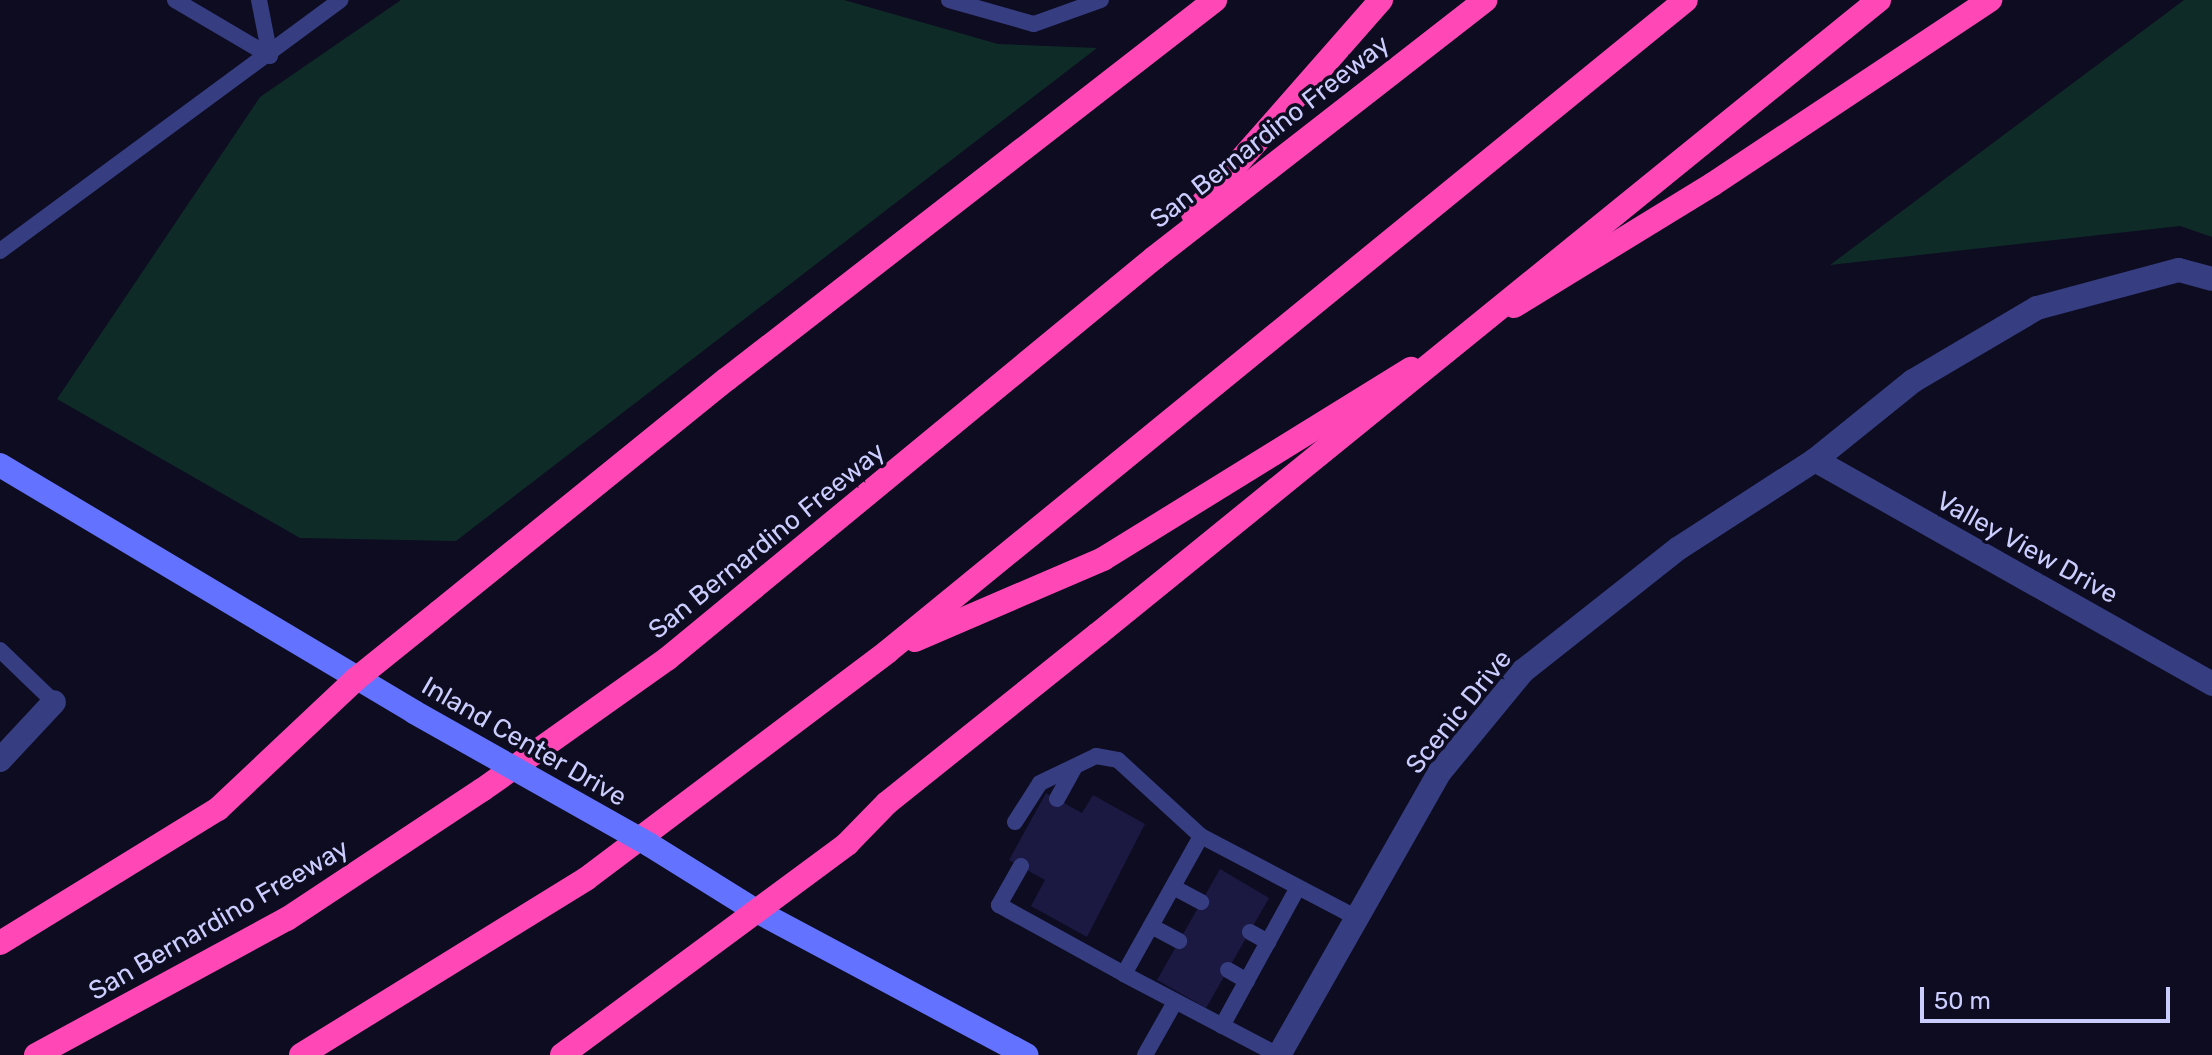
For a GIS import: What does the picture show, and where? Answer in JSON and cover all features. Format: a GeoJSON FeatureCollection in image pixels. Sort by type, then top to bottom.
{"type":"FeatureCollection","features":[{"type":"Feature","properties":{"kind":"highway"},"geometry":{"type":"LineString","coordinates":[[0,943],[218,809],[356,679],[727,379],[1215,0]]}},
{"type":"Feature","properties":{"kind":"highway"},"geometry":{"type":"LineString","coordinates":[[1154,258],[1381,0]]}},
{"type":"Feature","properties":{"kind":"highway","name":"San Bernardino Freeway"},"geometry":{"type":"LineString","coordinates":[[36,1055],[287,919],[667,659],[1154,258],[1485,0]]}},
{"type":"Feature","properties":{"kind":"highway"},"geometry":{"type":"LineString","coordinates":[[301,1055],[586,879],[887,652],[1686,0]]}},
{"type":"Feature","properties":{"kind":"highway"},"geometry":{"type":"LineString","coordinates":[[562,1055],[753,909],[847,844],[887,803],[1879,0]]}},
{"type":"Feature","properties":{"kind":"highway"},"geometry":{"type":"LineString","coordinates":[[887,652],[1103,559],[1713,184],[1990,0]]}},
{"type":"Feature","properties":{"kind":"main road","name":"Inland Center Drive"},"geometry":{"type":"LineString","coordinates":[[0,465],[356,679],[753,909],[1027,1055]]}},
{"type":"Feature","properties":{"kind":"street","name":"Scenic Drive"},"geometry":{"type":"LineString","coordinates":[[1279,1055],[1440,772],[1523,671],[1679,548],[1815,460],[1913,381],[2037,308],[2179,270],[2212,279]]}},
{"type":"Feature","properties":{"kind":"street","name":"Valley View Drive"},"geometry":{"type":"LineString","coordinates":[[1815,460],[2212,684]]}},
{"type":"Feature","properties":{"kind":"street"},"geometry":{"type":"LineString","coordinates":[[0,760],[54,702]]}},
{"type":"Feature","properties":{"kind":"lane"},"geometry":{"type":"LineString","coordinates":[[175,0],[270,56]]}},
{"type":"Feature","properties":{"kind":"lane"},"geometry":{"type":"LineString","coordinates":[[259,0],[270,56]]}},
{"type":"Feature","properties":{"kind":"lane"},"geometry":{"type":"LineString","coordinates":[[0,251],[270,56],[341,0]]}},
{"type":"Feature","properties":{"kind":"lane"},"geometry":{"type":"LineString","coordinates":[[949,0],[1034,24],[1101,0]]}},
{"type":"Feature","properties":{"kind":"lane"},"geometry":{"type":"LineString","coordinates":[[0,650],[54,702]]}},
{"type":"Feature","properties":{"kind":"lane"},"geometry":{"type":"LineString","coordinates":[[1015,822],[1040,783],[1096,756],[1118,760],[1201,836],[1359,919]]}},
{"type":"Feature","properties":{"kind":"lane"},"geometry":{"type":"LineString","coordinates":[[1057,799],[1075,767]]}},
{"type":"Feature","properties":{"kind":"lane"},"geometry":{"type":"LineString","coordinates":[[1124,974],[1201,836]]}},
{"type":"Feature","properties":{"kind":"lane"},"geometry":{"type":"LineString","coordinates":[[1021,866],[999,905],[1279,1055]]}},
{"type":"Feature","properties":{"kind":"lane"},"geometry":{"type":"LineString","coordinates":[[1173,887],[1201,902]]}},
{"type":"Feature","properties":{"kind":"lane"},"geometry":{"type":"LineString","coordinates":[[1222,1026],[1297,889]]}},
{"type":"Feature","properties":{"kind":"lane"},"geometry":{"type":"LineString","coordinates":[[1151,926],[1179,941]]}},
{"type":"Feature","properties":{"kind":"lane"},"geometry":{"type":"LineString","coordinates":[[1250,932],[1268,942]]}},
{"type":"Feature","properties":{"kind":"lane"},"geometry":{"type":"LineString","coordinates":[[1228,970],[1247,981]]}},
{"type":"Feature","properties":{"kind":"lane"},"geometry":{"type":"LineString","coordinates":[[1145,1055],[1175,1002]]}},
{"type":"Feature","properties":{"kind":"green space"},"geometry":{"type":"Polygon","coordinates":[[[401,0],[844,0],[998,44],[1097,48],[456,541],[300,538],[57,399],[260,97],[401,0]]]}},
{"type":"Feature","properties":{"kind":"green space"},"geometry":{"type":"Polygon","coordinates":[[[2184,0],[2212,0],[2212,237],[2180,226],[1830,265],[2184,0]]]}},
{"type":"Feature","properties":{"kind":"building"},"geometry":{"type":"Polygon","coordinates":[[[1046,793],[1082,813],[1093,795],[1145,824],[1087,937],[1031,906],[1045,880],[1009,860],[1046,793]]]}},
{"type":"Feature","properties":{"kind":"building"},"geometry":{"type":"Polygon","coordinates":[[[1220,869],[1269,898],[1206,1008],[1157,980],[1220,869]]]}}]}
